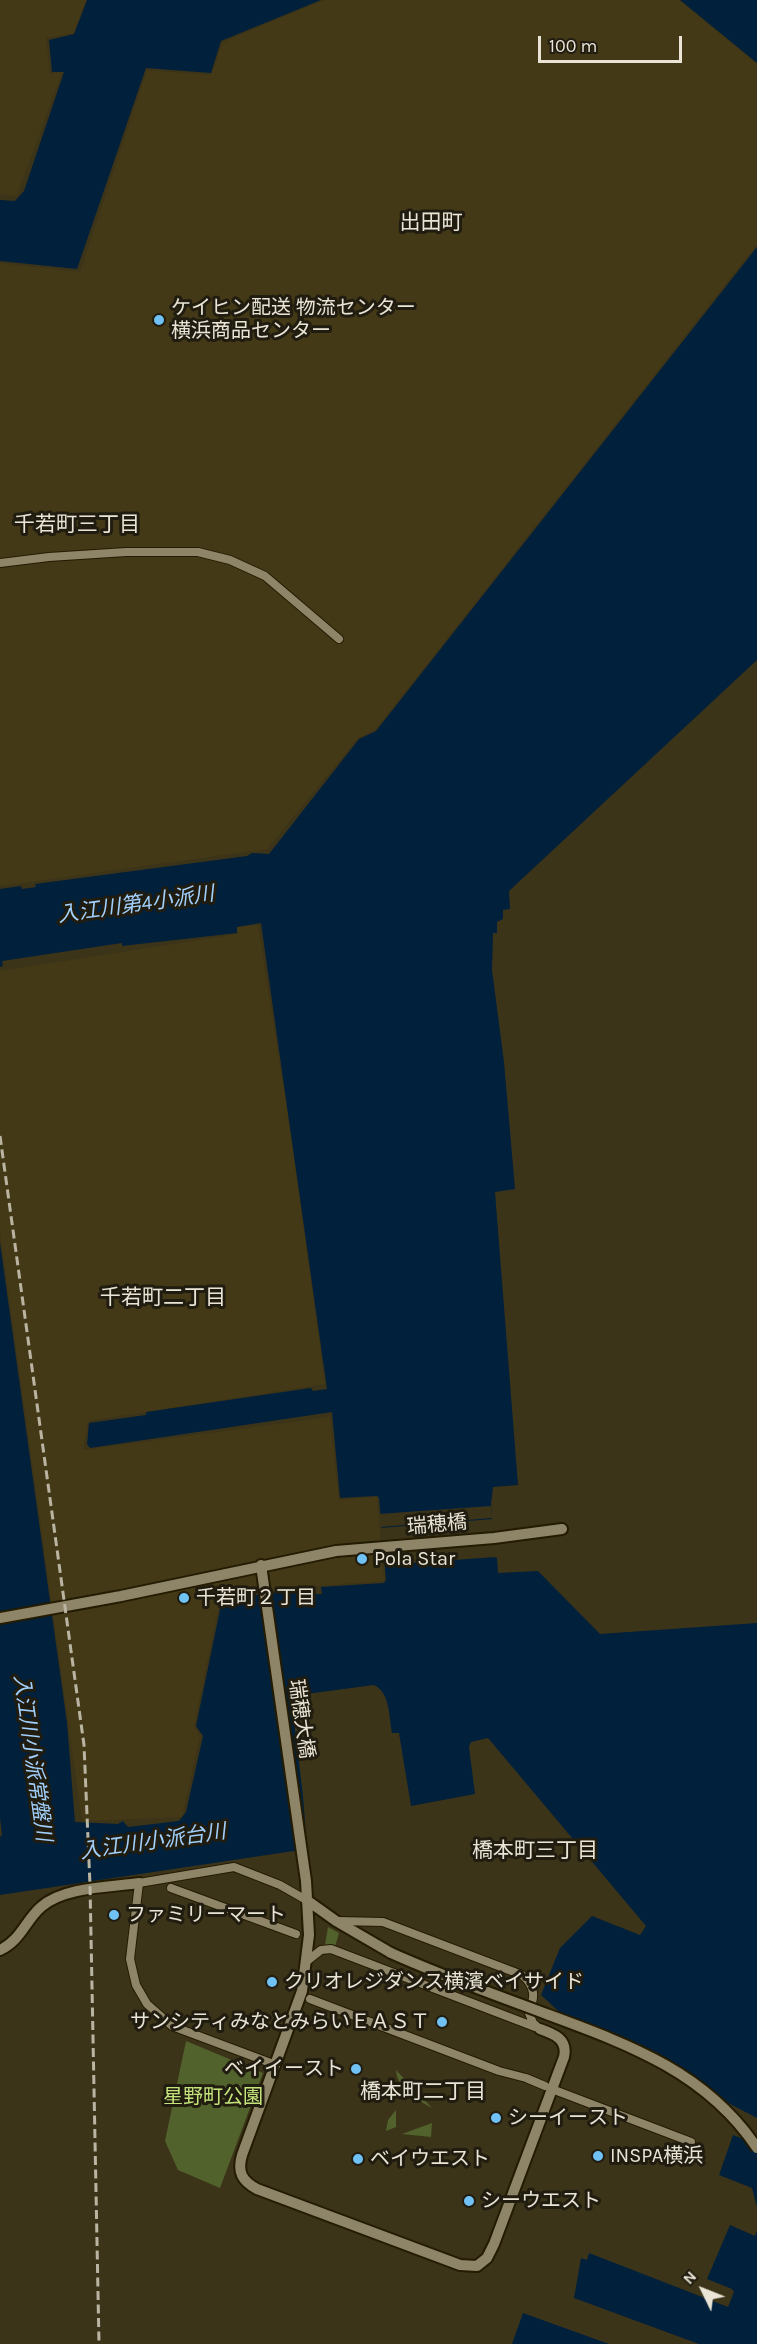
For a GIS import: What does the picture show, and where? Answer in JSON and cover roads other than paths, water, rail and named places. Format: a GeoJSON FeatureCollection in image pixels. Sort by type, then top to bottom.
{"type":"FeatureCollection","features":[{"type":"Feature","properties":{"kind":"street"},"geometry":{"type":"LineString","coordinates":[[0,563],[126,552],[198,552],[230,560],[266,576],[339,639]]}},
{"type":"Feature","properties":{"kind":"street","name":"瑞穂橋"},"geometry":{"type":"LineString","coordinates":[[0,1618],[336,1551],[494,1538],[562,1529]]}},
{"type":"Feature","properties":{"kind":"street","name":"瑞穂大橋"},"geometry":{"type":"LineString","coordinates":[[261,1565],[308,1901]]}},
{"type":"Feature","properties":{"kind":"street"},"geometry":{"type":"LineString","coordinates":[[0,1950],[21,1935],[40,1908],[54,1898],[85,1891],[234,1868],[241,1869],[280,1885],[391,1953],[656,2059],[700,2086],[720,2103],[757,2148]]}},
{"type":"Feature","properties":{"kind":"street"},"geometry":{"type":"LineString","coordinates":[[139,1883],[130,1959],[136,1985],[147,2004],[172,2026],[276,2065]]}},
{"type":"Feature","properties":{"kind":"street"},"geometry":{"type":"LineString","coordinates":[[171,1888],[296,1935]]}},
{"type":"Feature","properties":{"kind":"street"},"geometry":{"type":"LineString","coordinates":[[307,1961],[321,1950],[331,1949],[556,2035],[563,2042],[564,2057],[494,2244],[487,2258],[474,2267],[450,2261],[257,2189],[245,2182],[240,2171],[240,2160],[302,1991],[307,1961],[308,1901]]}},
{"type":"Feature","properties":{"kind":"street"},"geometry":{"type":"LineString","coordinates":[[336,1921],[383,1922],[522,1975],[530,1982],[533,1990],[534,2000],[529,2013],[533,2023],[540,2029]]}},
{"type":"Feature","properties":{"kind":"street"},"geometry":{"type":"LineString","coordinates":[[310,1999],[499,2071],[545,2086]]}},
{"type":"Feature","properties":{"kind":"street"},"geometry":{"type":"LineString","coordinates":[[512,2018],[529,2013]]}},
{"type":"Feature","properties":{"kind":"street"},"geometry":{"type":"LineString","coordinates":[[557,2091],[691,2142]]}},
{"type":"Feature","properties":{"kind":"water"},"geometry":{"type":"Polygon","coordinates":[[[87,0],[321,0],[221,41],[211,73],[146,68],[77,269],[0,261],[0,200],[15,201],[24,191],[64,72],[52,72],[49,40],[74,34],[87,0]]]}},
{"type":"Feature","properties":{"kind":"water"},"geometry":{"type":"Polygon","coordinates":[[[680,0],[757,0],[757,63],[680,0]]]}},
{"type":"Feature","properties":{"kind":"water"},"geometry":{"type":"Polygon","coordinates":[[[757,247],[757,660],[509,891],[510,909],[503,910],[503,919],[497,922],[497,933],[493,933],[492,970],[504,1062],[515,1189],[495,1192],[518,1485],[493,1487],[491,1504],[494,1557],[497,1558],[498,1573],[538,1571],[600,1634],[757,1623],[757,2118],[568,2020],[541,1995],[560,1948],[592,1916],[640,1935],[646,1926],[488,1738],[471,1742],[469,1747],[475,1794],[411,1806],[399,1733],[392,1733],[386,1699],[379,1688],[374,1685],[291,1696],[307,1849],[0,1895],[0,1837],[2,1835],[0,1818],[0,1243],[67,1723],[75,1822],[118,1824],[123,1821],[128,1827],[179,1821],[186,1812],[203,1736],[196,1726],[222,1600],[307,1588],[316,1594],[322,1594],[321,1587],[384,1583],[386,1580],[379,1498],[377,1496],[340,1498],[332,1412],[90,1448],[87,1444],[89,1423],[146,1415],[146,1412],[311,1388],[313,1391],[327,1389],[261,923],[237,927],[237,933],[122,946],[122,943],[2,961],[3,966],[0,967],[0,889],[21,886],[22,889],[36,887],[35,884],[247,856],[252,853],[269,854],[359,739],[376,731],[757,247]]]}},
{"type":"Feature","properties":{"kind":"water"},"geometry":{"type":"Polygon","coordinates":[[[733,2135],[757,2144],[757,2207],[752,2188],[719,2175],[733,2135]]]}},
{"type":"Feature","properties":{"kind":"water"},"geometry":{"type":"Polygon","coordinates":[[[730,2225],[755,2236],[757,2231],[757,2344],[699,2344],[574,2298],[581,2258],[587,2260],[589,2253],[728,2307],[734,2292],[732,2289],[707,2279],[730,2225]]]}},
{"type":"Feature","properties":{"kind":"water"},"geometry":{"type":"Polygon","coordinates":[[[523,2313],[609,2344],[512,2344],[523,2313]]]}},
{"type":"Feature","properties":{"kind":"railway"},"geometry":{"type":"LineString","coordinates":[[0,1136],[84,1745],[90,1885],[99,2344]]}},
{"type":"Feature","properties":{"kind":"place","name":"ケイヒン配送 物流センター 横浜商品センター"},"geometry":{"type":"Point","coordinates":[159,320]}},
{"type":"Feature","properties":{"kind":"place","name":"Pola Star"},"geometry":{"type":"Point","coordinates":[362,1559]}},
{"type":"Feature","properties":{"kind":"place","name":"千若町２丁目"},"geometry":{"type":"Point","coordinates":[184,1598]}},
{"type":"Feature","properties":{"kind":"place","name":"ファミリーマート"},"geometry":{"type":"Point","coordinates":[114,1915]}},
{"type":"Feature","properties":{"kind":"place","name":"クリオレジダンス横濱ベイサイド"},"geometry":{"type":"Point","coordinates":[272,1982]}},
{"type":"Feature","properties":{"kind":"place","name":"サンシティみなとみらいＥＡＳＴ"},"geometry":{"type":"Point","coordinates":[442,2022]}},
{"type":"Feature","properties":{"kind":"place","name":"ベイイースト"},"geometry":{"type":"Point","coordinates":[356,2069]}},
{"type":"Feature","properties":{"kind":"place","name":"シーイースト"},"geometry":{"type":"Point","coordinates":[496,2118]}},
{"type":"Feature","properties":{"kind":"place","name":"INSPA横浜"},"geometry":{"type":"Point","coordinates":[598,2156]}},
{"type":"Feature","properties":{"kind":"place","name":"ベイウエスト"},"geometry":{"type":"Point","coordinates":[358,2159]}},
{"type":"Feature","properties":{"kind":"place","name":"シーウエスト"},"geometry":{"type":"Point","coordinates":[469,2201]}},
{"type":"Feature","properties":{"kind":"district","name":"出田町"},"geometry":{"type":"Point","coordinates":[431,223]}},
{"type":"Feature","properties":{"kind":"district","name":"千若町三丁目"},"geometry":{"type":"Point","coordinates":[77,525]}},
{"type":"Feature","properties":{"kind":"district","name":"千若町二丁目"},"geometry":{"type":"Point","coordinates":[163,1298]}},
{"type":"Feature","properties":{"kind":"district","name":"橋本町三丁目"},"geometry":{"type":"Point","coordinates":[535,1851]}},
{"type":"Feature","properties":{"kind":"district","name":"橋本町二丁目"},"geometry":{"type":"Point","coordinates":[423,2092]}},
{"type":"Feature","properties":{"kind":"water label","name":"入江川第4小派川"},"geometry":{"type":"Point","coordinates":[136,905]}},
{"type":"Feature","properties":{"kind":"water label","name":"入江川小派常盤川"},"geometry":{"type":"Point","coordinates":[32,1758]}},
{"type":"Feature","properties":{"kind":"water label","name":"入江川小派台川"},"geometry":{"type":"Point","coordinates":[153,1842]}},
{"type":"Feature","properties":{"kind":"park label","name":"星野町公園"},"geometry":{"type":"Point","coordinates":[213,2097]}}]}
